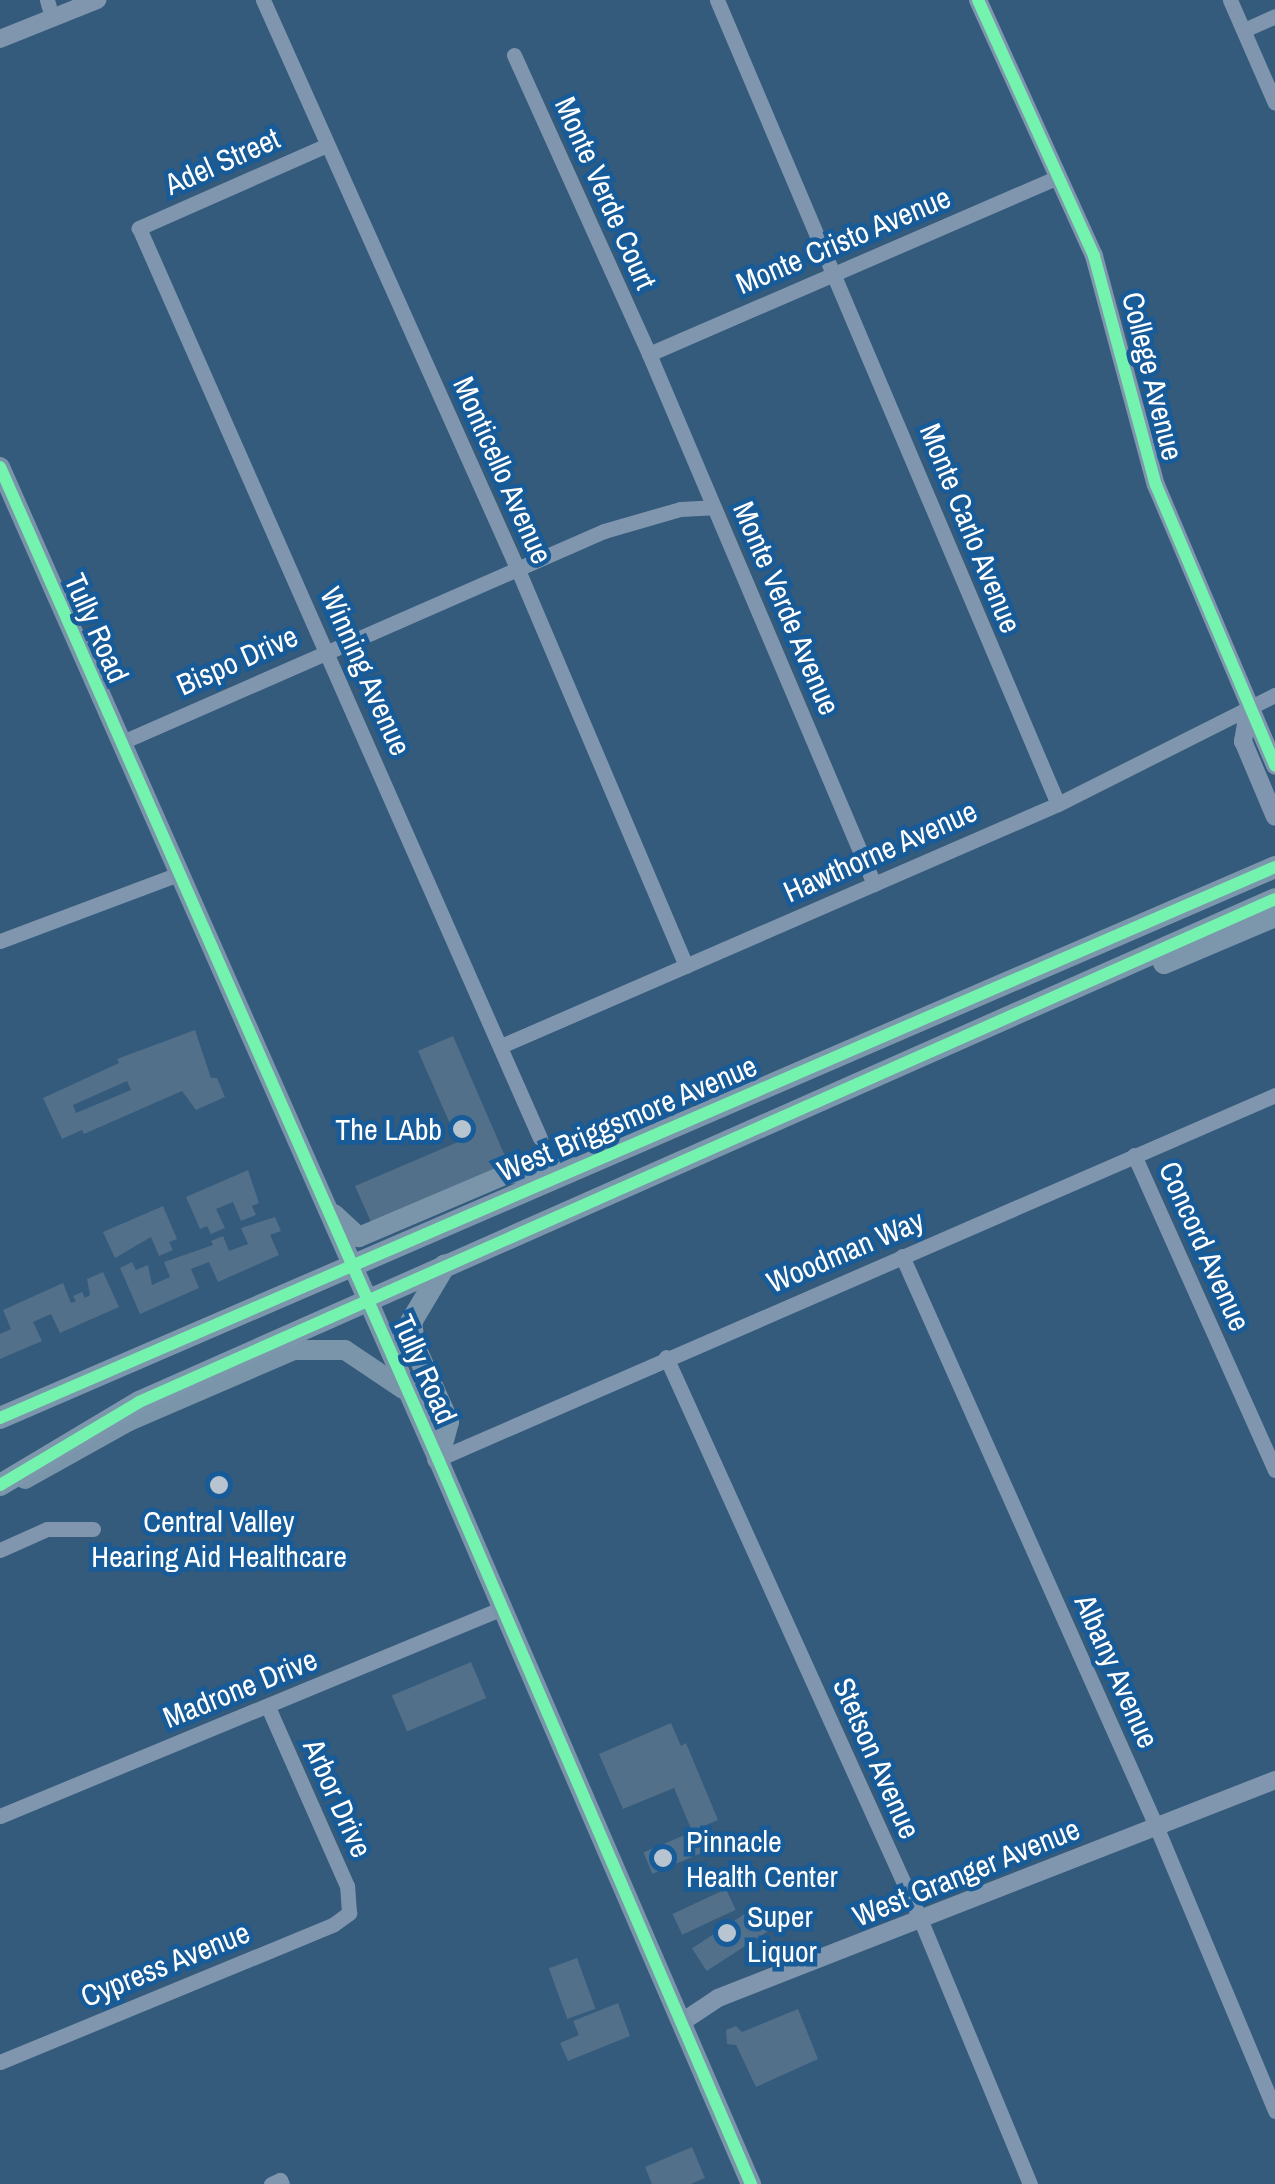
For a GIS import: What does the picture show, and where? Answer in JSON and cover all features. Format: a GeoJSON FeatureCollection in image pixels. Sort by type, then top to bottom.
{"type":"FeatureCollection","features":[{"type":"Feature","properties":{"kind":"main road","name":"Tully Road"},"geometry":{"type":"LineString","coordinates":[[0,467],[438,1458],[751,2184]]}},
{"type":"Feature","properties":{"kind":"main road","name":"West Briggsmore Avenue"},"geometry":{"type":"LineString","coordinates":[[0,1418],[1275,866]]}},
{"type":"Feature","properties":{"kind":"main road","name":"West Briggsmore Avenue"},"geometry":{"type":"LineString","coordinates":[[0,1487],[139,1402],[1275,899]]}},
{"type":"Feature","properties":{"kind":"main road"},"geometry":{"type":"LineString","coordinates":[[1079,986],[1138,974],[1275,916]]}},
{"type":"Feature","properties":{"kind":"main road"},"geometry":{"type":"LineString","coordinates":[[324,1202],[358,1236],[506,1174],[580,1166]]}},
{"type":"Feature","properties":{"kind":"main road"},"geometry":{"type":"LineString","coordinates":[[438,1458],[448,1422],[414,1345],[411,1322],[445,1265]]}},
{"type":"Feature","properties":{"kind":"main road"},"geometry":{"type":"LineString","coordinates":[[0,1487],[74,1456],[130,1421],[294,1350],[345,1350],[408,1392]]}},
{"type":"Feature","properties":{"kind":"street"},"geometry":{"type":"LineString","coordinates":[[0,39],[50,9],[97,0]]}},
{"type":"Feature","properties":{"kind":"street","name":"Monticello Avenue"},"geometry":{"type":"LineString","coordinates":[[262,0],[518,570],[686,966]]}},
{"type":"Feature","properties":{"kind":"street","name":"Monte Carlo Avenue"},"geometry":{"type":"LineString","coordinates":[[717,0],[1058,804]]}},
{"type":"Feature","properties":{"kind":"street","name":"College Avenue"},"geometry":{"type":"LineString","coordinates":[[978,0],[1105,287],[1156,486],[1275,766]]}},
{"type":"Feature","properties":{"kind":"street"},"geometry":{"type":"LineString","coordinates":[[1230,0],[1275,104]]}},
{"type":"Feature","properties":{"kind":"street"},"geometry":{"type":"LineString","coordinates":[[1244,30],[1275,16]]}},
{"type":"Feature","properties":{"kind":"street","name":"Monte Verde Court"},"geometry":{"type":"LineString","coordinates":[[514,55],[649,354]]}},
{"type":"Feature","properties":{"kind":"street","name":"Adel Street"},"geometry":{"type":"LineString","coordinates":[[139,228],[327,146]]}},
{"type":"Feature","properties":{"kind":"street","name":"Monte Cristo Avenue"},"geometry":{"type":"LineString","coordinates":[[649,354],[1058,178]]}},
{"type":"Feature","properties":{"kind":"street","name":"Winning Avenue"},"geometry":{"type":"LineString","coordinates":[[139,228],[540,1138]]}},
{"type":"Feature","properties":{"kind":"street","name":"Monte Verde Avenue"},"geometry":{"type":"LineString","coordinates":[[649,354],[874,884]]}},
{"type":"Feature","properties":{"kind":"street","name":"Bispo Drive"},"geometry":{"type":"LineString","coordinates":[[120,743],[642,518],[714,507]]}},
{"type":"Feature","properties":{"kind":"street","name":"Hawthorne Avenue"},"geometry":{"type":"LineString","coordinates":[[502,1046],[1058,804],[1275,695]]}},
{"type":"Feature","properties":{"kind":"street"},"geometry":{"type":"LineString","coordinates":[[1243,742],[1249,706]]}},
{"type":"Feature","properties":{"kind":"street"},"geometry":{"type":"LineString","coordinates":[[1216,725],[1232,728],[1243,742],[1275,817]]}},
{"type":"Feature","properties":{"kind":"street"},"geometry":{"type":"LineString","coordinates":[[0,941],[178,874]]}},
{"type":"Feature","properties":{"kind":"street","name":"Woodman Way"},"geometry":{"type":"LineString","coordinates":[[438,1458],[1275,1095]]}},
{"type":"Feature","properties":{"kind":"street","name":"Concord Avenue"},"geometry":{"type":"LineString","coordinates":[[1134,1155],[1275,1470]]}},
{"type":"Feature","properties":{"kind":"street","name":"Albany Avenue"},"geometry":{"type":"LineString","coordinates":[[902,1256],[1156,1826],[1275,2111]]}},
{"type":"Feature","properties":{"kind":"street","name":"Stetson Avenue"},"geometry":{"type":"LineString","coordinates":[[666,1357],[921,1921],[1030,2184]]}},
{"type":"Feature","properties":{"kind":"street"},"geometry":{"type":"LineString","coordinates":[[0,1550],[46,1530],[93,1529]]}},
{"type":"Feature","properties":{"kind":"street","name":"Madrone Drive"},"geometry":{"type":"LineString","coordinates":[[0,1816],[500,1609]]}},
{"type":"Feature","properties":{"kind":"street","name":"Arbor Drive"},"geometry":{"type":"LineString","coordinates":[[268,1706],[347,1886],[349,1913]]}},
{"type":"Feature","properties":{"kind":"street","name":"West Granger Avenue"},"geometry":{"type":"LineString","coordinates":[[682,2022],[718,1998],[1275,1780]]}},
{"type":"Feature","properties":{"kind":"street","name":"Cypress Avenue"},"geometry":{"type":"LineString","coordinates":[[0,2062],[334,1924],[349,1913]]}},
{"type":"Feature","properties":{"kind":"building"},"geometry":{"type":"Polygon","coordinates":[[[195,1030],[211,1078],[217,1078],[225,1097],[196,1110],[182,1091],[84,1134],[82,1130],[62,1139],[43,1098],[119,1063],[117,1059],[195,1030]],[[127,1081],[73,1105],[76,1113],[131,1090],[127,1081]]]}},
{"type":"Feature","properties":{"kind":"building"},"geometry":{"type":"Polygon","coordinates":[[[453,1036],[508,1163],[371,1222],[355,1186],[458,1142],[418,1051],[453,1036]]]}},
{"type":"Feature","properties":{"kind":"building"},"geometry":{"type":"Polygon","coordinates":[[[248,1170],[259,1203],[252,1206],[256,1215],[241,1221],[233,1202],[216,1209],[225,1228],[211,1234],[207,1226],[200,1229],[186,1197],[248,1170]]]}},
{"type":"Feature","properties":{"kind":"building"},"geometry":{"type":"Polygon","coordinates":[[[163,1206],[177,1239],[169,1242],[173,1250],[159,1256],[151,1237],[115,1258],[103,1232],[163,1206]]]}},
{"type":"Feature","properties":{"kind":"building"},"geometry":{"type":"Polygon","coordinates":[[[275,1217],[281,1231],[270,1235],[279,1255],[218,1282],[209,1262],[191,1269],[199,1288],[140,1314],[120,1268],[132,1262],[136,1270],[148,1265],[152,1285],[170,1277],[164,1262],[213,1245],[211,1241],[223,1236],[229,1251],[248,1244],[241,1228],[275,1217]]]}},
{"type":"Feature","properties":{"kind":"building"},"geometry":{"type":"Polygon","coordinates":[[[103,1272],[119,1307],[60,1333],[51,1314],[33,1322],[42,1341],[0,1359],[0,1334],[11,1329],[3,1310],[63,1283],[71,1303],[76,1301],[73,1296],[82,1292],[85,1298],[90,1295],[87,1279],[103,1272]]]}},
{"type":"Feature","properties":{"kind":"building"},"geometry":{"type":"Polygon","coordinates":[[[471,1662],[486,1698],[407,1732],[392,1696],[471,1662]]]}},
{"type":"Feature","properties":{"kind":"building"},"geometry":{"type":"Polygon","coordinates":[[[671,1723],[681,1746],[686,1743],[718,1820],[692,1831],[674,1788],[623,1809],[599,1754],[671,1723]]]}},
{"type":"Feature","properties":{"kind":"building"},"geometry":{"type":"Polygon","coordinates":[[[694,1831],[703,1852],[652,1874],[643,1852],[694,1831]]]}},
{"type":"Feature","properties":{"kind":"building"},"geometry":{"type":"Polygon","coordinates":[[[726,1889],[736,1910],[682,1935],[673,1914],[726,1889]]]}},
{"type":"Feature","properties":{"kind":"building","name":"Super Liquor"},"geometry":{"type":"Polygon","coordinates":[[[754,1908],[769,1931],[707,1971],[692,1948],[754,1908]]]}},
{"type":"Feature","properties":{"kind":"building"},"geometry":{"type":"Polygon","coordinates":[[[577,1958],[595,2009],[567,2019],[549,1968],[577,1958]]]}},
{"type":"Feature","properties":{"kind":"building"},"geometry":{"type":"Polygon","coordinates":[[[618,2003],[630,2036],[568,2061],[560,2043],[579,2035],[573,2021],[618,2003]]]}},
{"type":"Feature","properties":{"kind":"building"},"geometry":{"type":"Polygon","coordinates":[[[798,2009],[818,2059],[756,2087],[736,2045],[727,2044],[726,2030],[736,2026],[742,2032],[798,2009]]]}},
{"type":"Feature","properties":{"kind":"building"},"geometry":{"type":"Polygon","coordinates":[[[692,2147],[705,2178],[691,2184],[652,2184],[645,2167],[692,2147]]]}},
{"type":"Feature","properties":{"kind":"cycle path"},"geometry":{"type":"LineString","coordinates":[[978,0],[1094,256],[1156,485],[1275,766]]}},
{"type":"Feature","properties":{"kind":"cycle path"},"geometry":{"type":"LineString","coordinates":[[0,467],[438,1459],[751,2184]]}},
{"type":"Feature","properties":{"kind":"cycle path"},"geometry":{"type":"LineString","coordinates":[[0,1418],[1275,867]]}},
{"type":"Feature","properties":{"kind":"cycle path"},"geometry":{"type":"LineString","coordinates":[[0,1485],[139,1402],[1275,899]]}},
{"type":"Feature","properties":{"kind":"place","name":"The LAbb"},"geometry":{"type":"Point","coordinates":[462,1129]}},
{"type":"Feature","properties":{"kind":"place","name":"Central Valley Hearing Aid Healthcare"},"geometry":{"type":"Point","coordinates":[219,1485]}},
{"type":"Feature","properties":{"kind":"place","name":"Pinnacle Health Center"},"geometry":{"type":"Point","coordinates":[663,1858]}},
{"type":"Feature","properties":{"kind":"place","name":"Super Liquor"},"geometry":{"type":"Point","coordinates":[727,1933]}}]}
